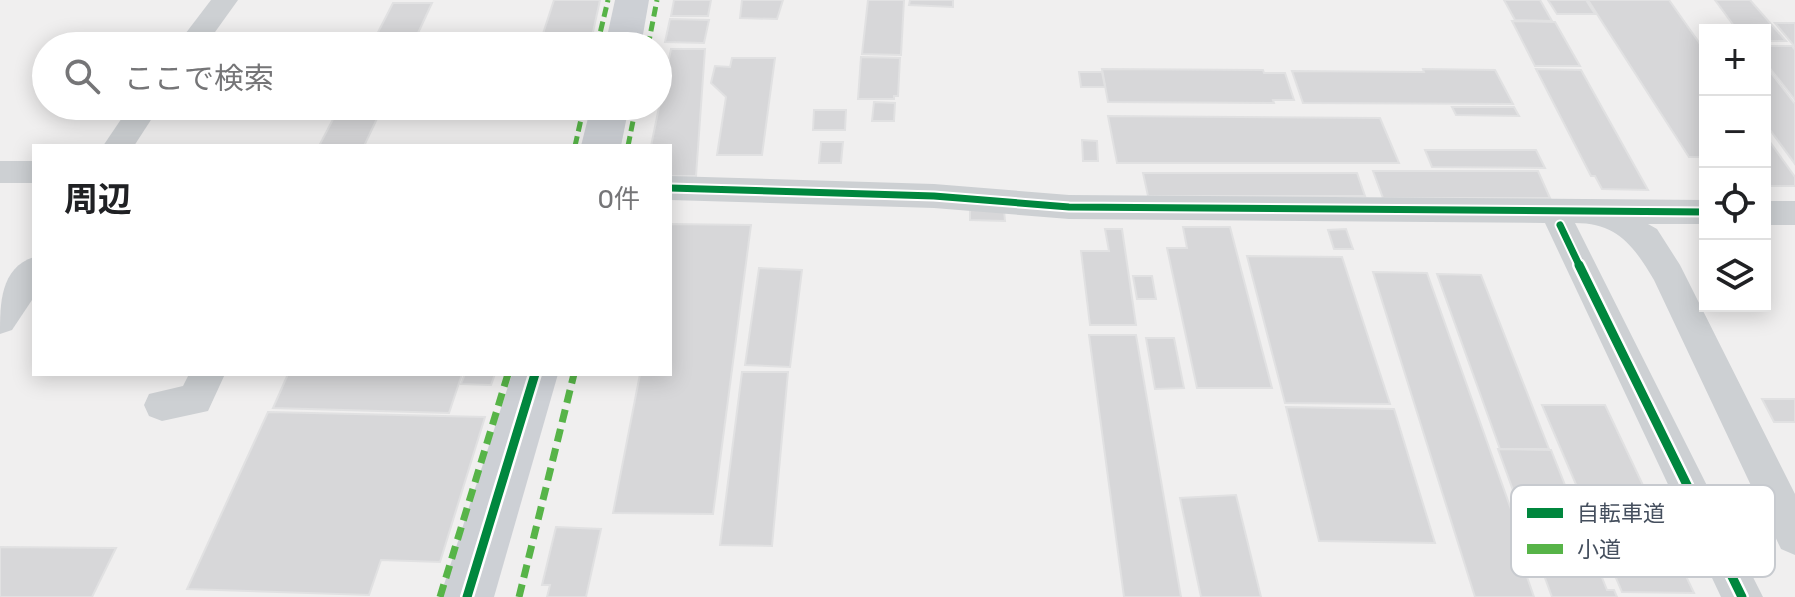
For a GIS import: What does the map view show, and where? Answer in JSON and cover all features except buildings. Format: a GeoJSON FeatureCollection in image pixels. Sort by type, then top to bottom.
{"type":"FeatureCollection","features":[{"type":"Feature","properties":{"kind":"street"},"geometry":{"type":"LineString","coordinates":[[201,32],[225,0]]}},
{"type":"Feature","properties":{"kind":"street"},"geometry":{"type":"LineString","coordinates":[[626,32],[632,0]]}},
{"type":"Feature","properties":{"kind":"street"},"geometry":{"type":"LineString","coordinates":[[119,144],[136,120]]}},
{"type":"Feature","properties":{"kind":"street"},"geometry":{"type":"LineString","coordinates":[[601,144],[607,120]]}},
{"type":"Feature","properties":{"kind":"street"},"geometry":{"type":"LineString","coordinates":[[0,172],[32,172]]}},
{"type":"Feature","properties":{"kind":"street"},"geometry":{"type":"LineString","coordinates":[[672,188],[934,196],[1069,207],[1699,212]]}},
{"type":"Feature","properties":{"kind":"street"},"geometry":{"type":"LineString","coordinates":[[1603,212],[1646,238],[1668,274],[1770,485]]}},
{"type":"Feature","properties":{"kind":"street"},"geometry":{"type":"LineString","coordinates":[[1771,213],[1795,213]]}},
{"type":"Feature","properties":{"kind":"street"},"geometry":{"type":"LineString","coordinates":[[1560,225],[1687,485]]}},
{"type":"Feature","properties":{"kind":"street"},"geometry":{"type":"LineString","coordinates":[[0,320],[32,273]]}},
{"type":"Feature","properties":{"kind":"street"},"geometry":{"type":"LineString","coordinates":[[162,405],[195,400],[206,376]]}},
{"type":"Feature","properties":{"kind":"street"},"geometry":{"type":"LineString","coordinates":[[467,597],[534,376]]}},
{"type":"Feature","properties":{"kind":"street"},"geometry":{"type":"LineString","coordinates":[[1775,495],[1795,536]]}},
{"type":"Feature","properties":{"kind":"street"},"geometry":{"type":"LineString","coordinates":[[1732,577],[1742,597]]}},
{"type":"Feature","properties":{"kind":"marked path"},"geometry":{"type":"LineString","coordinates":[[600,32],[608,0]]}},
{"type":"Feature","properties":{"kind":"marked path"},"geometry":{"type":"LineString","coordinates":[[651,32],[657,0]]}},
{"type":"Feature","properties":{"kind":"marked path"},"geometry":{"type":"LineString","coordinates":[[575,144],[581,120]]}},
{"type":"Feature","properties":{"kind":"marked path"},"geometry":{"type":"LineString","coordinates":[[628,144],[633,120]]}},
{"type":"Feature","properties":{"kind":"marked path"},"geometry":{"type":"LineString","coordinates":[[440,597],[507,376]]}},
{"type":"Feature","properties":{"kind":"marked path"},"geometry":{"type":"LineString","coordinates":[[519,597],[574,376]]}},
{"type":"Feature","properties":{"kind":"cycle path"},"geometry":{"type":"LineString","coordinates":[[672,188],[934,196],[1069,207],[1699,212]]}},
{"type":"Feature","properties":{"kind":"cycle path"},"geometry":{"type":"LineString","coordinates":[[1560,225],[1687,485]]}},
{"type":"Feature","properties":{"kind":"cycle path"},"geometry":{"type":"LineString","coordinates":[[467,597],[534,376]]}},
{"type":"Feature","properties":{"kind":"cycle path"},"geometry":{"type":"LineString","coordinates":[[1732,577],[1742,597]]}}]}
